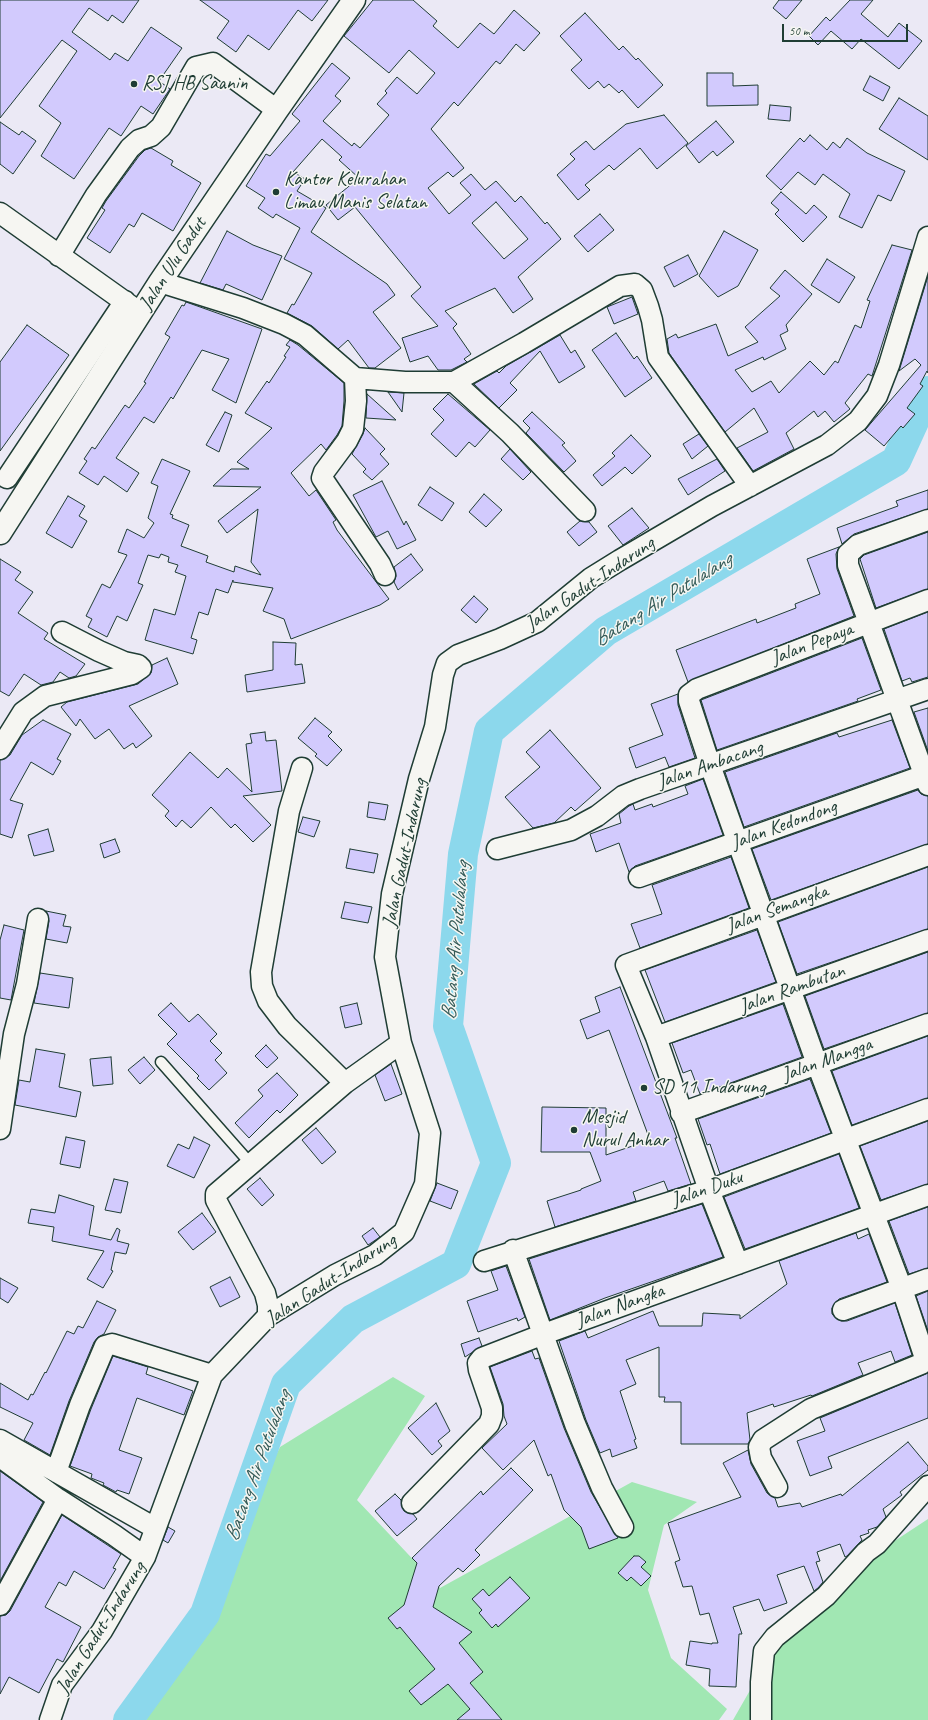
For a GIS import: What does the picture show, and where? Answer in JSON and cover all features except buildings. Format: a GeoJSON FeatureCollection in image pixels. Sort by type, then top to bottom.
{"type":"FeatureCollection","features":[{"type":"Feature","properties":{"kind":"street","name":"Jalan Ulu Gadut"},"geometry":{"type":"LineString","coordinates":[[0,533],[29,489],[132,307],[160,282],[276,110],[354,0]]}},
{"type":"Feature","properties":{"kind":"street"},"geometry":{"type":"LineString","coordinates":[[59,256],[96,195],[130,148],[139,140],[152,136],[161,127],[196,67],[213,63],[276,110]]}},
{"type":"Feature","properties":{"kind":"street"},"geometry":{"type":"LineString","coordinates":[[0,213],[132,307],[4,476],[29,489]]}},
{"type":"Feature","properties":{"kind":"street","name":"Jalan Gadut-Indarung"},"geometry":{"type":"LineString","coordinates":[[50,1720],[62,1685],[102,1631],[145,1558],[212,1375],[268,1316],[335,1275],[374,1255],[404,1232],[425,1184],[430,1133],[401,1043],[385,958],[392,894],[419,779],[435,726],[443,675],[447,663],[458,655],[500,639],[537,622],[591,578],[712,506],[827,445],[850,428],[868,410],[876,396],[889,365],[928,237]]}},
{"type":"Feature","properties":{"kind":"street"},"geometry":{"type":"LineString","coordinates":[[160,282],[243,308],[284,324],[305,335],[355,378],[405,382],[454,382],[524,343],[620,286],[635,284],[642,290],[648,306],[652,320],[658,357],[750,486]]}},
{"type":"Feature","properties":{"kind":"street"},"geometry":{"type":"LineString","coordinates":[[355,378],[356,407],[353,429],[347,441],[324,472],[322,478],[380,564],[385,574]]}},
{"type":"Feature","properties":{"kind":"street"},"geometry":{"type":"LineString","coordinates":[[454,382],[510,433],[585,511]]}},
{"type":"Feature","properties":{"kind":"street"},"geometry":{"type":"LineString","coordinates":[[927,778],[848,565],[848,554],[850,550],[858,545],[928,520]]}},
{"type":"Feature","properties":{"kind":"street","name":"Jalan Pepaya"},"geometry":{"type":"LineString","coordinates":[[710,765],[689,701],[690,695],[697,689],[928,600]]}},
{"type":"Feature","properties":{"kind":"street"},"geometry":{"type":"LineString","coordinates":[[0,749],[23,712],[44,696],[132,674],[141,668],[138,665],[124,662],[99,651],[62,632]]}},
{"type":"Feature","properties":{"kind":"street","name":"Jalan Ambacang"},"geometry":{"type":"LineString","coordinates":[[497,849],[571,830],[597,816],[623,796],[928,689]]}},
{"type":"Feature","properties":{"kind":"street"},"geometry":{"type":"LineString","coordinates":[[710,765],[817,1064],[902,1288],[925,1358],[923,1361],[811,1409],[763,1440],[760,1447],[761,1458],[777,1487]]}},
{"type":"Feature","properties":{"kind":"street"},"geometry":{"type":"LineString","coordinates":[[302,768],[289,811],[261,972],[262,986],[268,1001],[287,1026],[345,1083]]}},
{"type":"Feature","properties":{"kind":"street","name":"Jalan Kedondong"},"geometry":{"type":"LineString","coordinates":[[639,877],[737,842],[927,778]]}},
{"type":"Feature","properties":{"kind":"street","name":"Jalan Semangka"},"geometry":{"type":"LineString","coordinates":[[656,1037],[626,965],[928,855]]}},
{"type":"Feature","properties":{"kind":"street"},"geometry":{"type":"LineString","coordinates":[[0,1130],[4,1076],[27,984],[38,919]]}},
{"type":"Feature","properties":{"kind":"street","name":"Jalan Rambutan"},"geometry":{"type":"LineString","coordinates":[[656,1037],[928,940]]}},
{"type":"Feature","properties":{"kind":"street","name":"Jalan Mangga"},"geometry":{"type":"LineString","coordinates":[[682,1112],[928,1024]]}},
{"type":"Feature","properties":{"kind":"street"},"geometry":{"type":"LineString","coordinates":[[656,1037],[709,1190],[738,1264]]}},
{"type":"Feature","properties":{"kind":"street"},"geometry":{"type":"LineString","coordinates":[[268,1316],[268,1305],[265,1294],[216,1200],[216,1194],[250,1163],[345,1083],[401,1043]]}},
{"type":"Feature","properties":{"kind":"street","name":"Jalan Duku"},"geometry":{"type":"LineString","coordinates":[[484,1261],[513,1250],[709,1190],[928,1109]]}},
{"type":"Feature","properties":{"kind":"street","name":"Jalan Nangka"},"geometry":{"type":"LineString","coordinates":[[412,1503],[489,1424],[492,1416],[492,1408],[479,1370],[478,1364],[482,1358],[544,1334],[928,1195]]}},
{"type":"Feature","properties":{"kind":"street"},"geometry":{"type":"LineString","coordinates":[[513,1250],[575,1424],[602,1488],[623,1527]]}},
{"type":"Feature","properties":{"kind":"street"},"geometry":{"type":"LineString","coordinates":[[843,1310],[928,1279]]}},
{"type":"Feature","properties":{"kind":"street"},"geometry":{"type":"LineString","coordinates":[[56,1472],[83,1398],[105,1346],[112,1344],[212,1375]]}},
{"type":"Feature","properties":{"kind":"street"},"geometry":{"type":"LineString","coordinates":[[0,1440],[155,1528]]}},
{"type":"Feature","properties":{"kind":"street"},"geometry":{"type":"LineString","coordinates":[[0,1457],[58,1499],[114,1535],[145,1558]]}},
{"type":"Feature","properties":{"kind":"street"},"geometry":{"type":"LineString","coordinates":[[762,1720],[761,1682],[764,1651],[774,1637],[826,1596],[866,1552],[877,1544],[928,1486]]}},
{"type":"Feature","properties":{"kind":"street"},"geometry":{"type":"LineString","coordinates":[[0,1605],[58,1499]]}},
{"type":"Feature","properties":{"kind":"lane"},"geometry":{"type":"LineString","coordinates":[[161,1062],[250,1163]]}},
{"type":"Feature","properties":{"kind":"green space"},"geometry":{"type":"Polygon","coordinates":[[[393,1377],[425,1396],[357,1500],[440,1588],[632,1482],[697,1502],[664,1525],[648,1590],[671,1658],[727,1709],[719,1720],[146,1720],[280,1447],[393,1377]]]}},
{"type":"Feature","properties":{"kind":"green space"},"geometry":{"type":"Polygon","coordinates":[[[928,1519],[928,1720],[733,1720],[800,1603],[928,1519]]]}},
{"type":"Feature","properties":{"kind":"waterway","name":"Batang Air Putulalang"},"geometry":{"type":"LineString","coordinates":[[128,1720],[205,1614],[286,1384],[353,1319],[456,1264],[496,1163],[448,1026],[463,854],[489,731],[606,631],[896,461],[928,391]]}},
{"type":"Feature","properties":{"kind":"place","name":"RSJ HB Saanin"},"geometry":{"type":"Point","coordinates":[134,84]}},
{"type":"Feature","properties":{"kind":"place","name":"Kantor Kelurahan Limau Manis Selatan"},"geometry":{"type":"Point","coordinates":[276,192]}},
{"type":"Feature","properties":{"kind":"place","name":"SD 11 Indarung"},"geometry":{"type":"Point","coordinates":[644,1088]}},
{"type":"Feature","properties":{"kind":"place","name":"Mesjid Nurul Anhar"},"geometry":{"type":"Point","coordinates":[574,1130]}}]}
